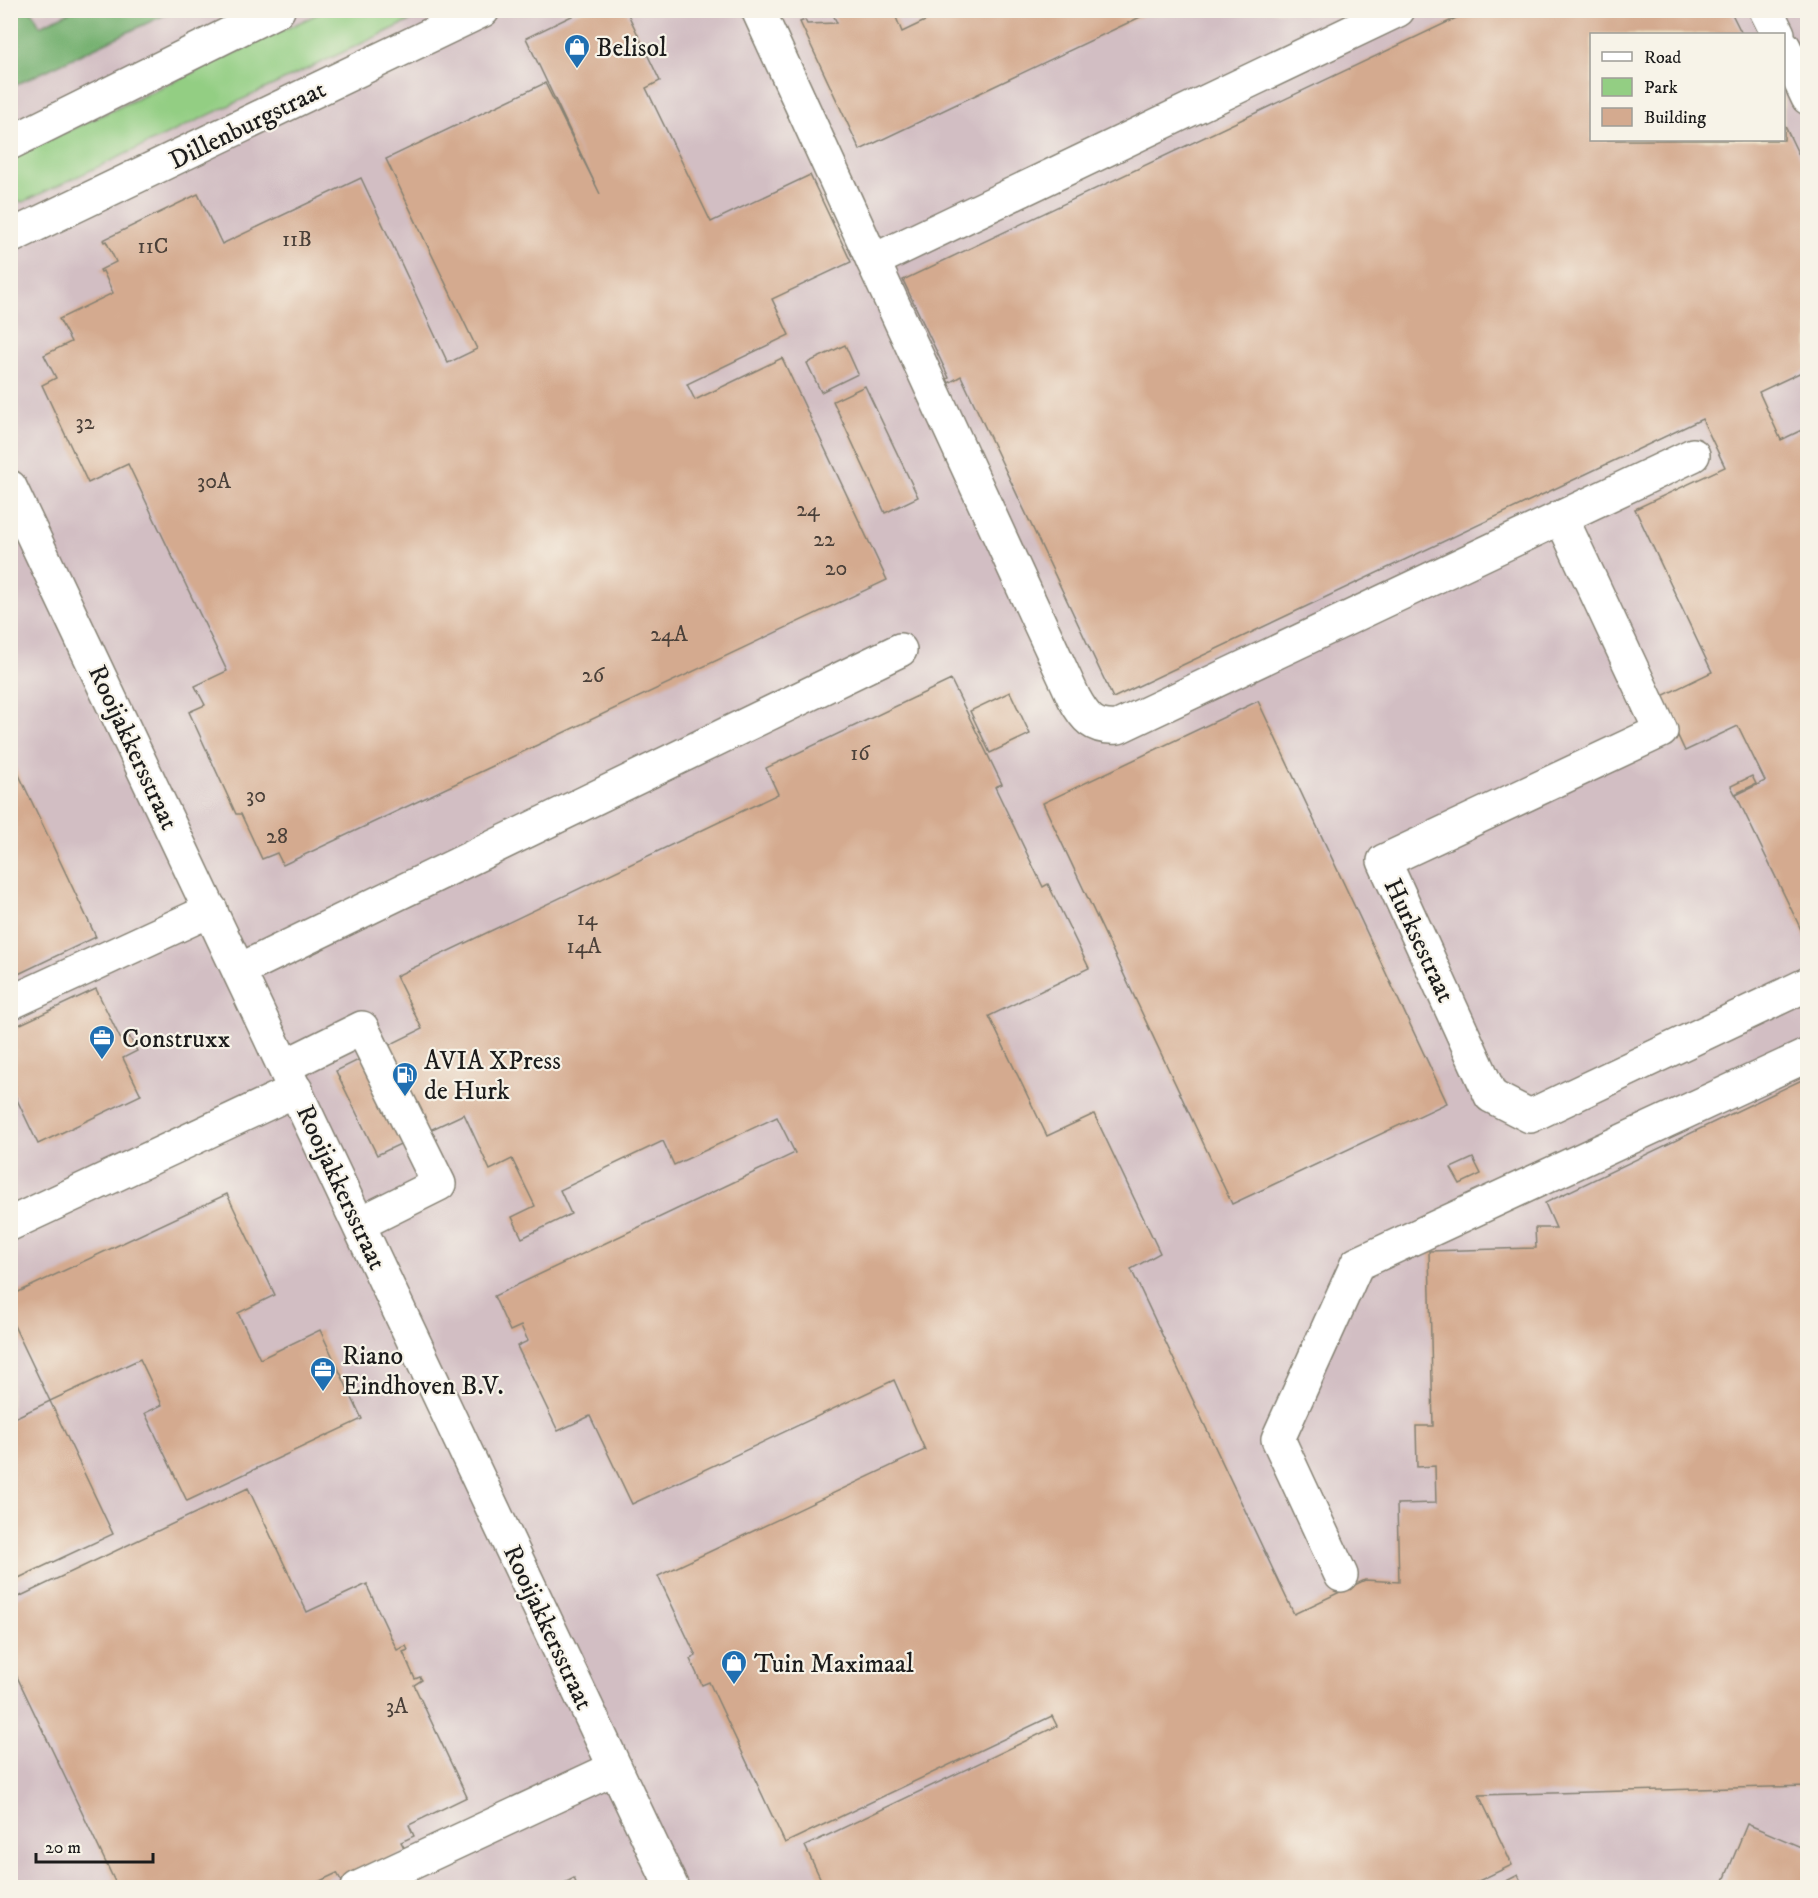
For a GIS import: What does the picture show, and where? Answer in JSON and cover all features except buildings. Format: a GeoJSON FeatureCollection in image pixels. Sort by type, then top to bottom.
{"type":"FeatureCollection","features":[{"type":"Feature","properties":{"kind":"street"},"geometry":{"type":"LineString","coordinates":[[10,143],[278,10]]}},
{"type":"Feature","properties":{"kind":"street","name":"Dillenburgstraat"},"geometry":{"type":"LineString","coordinates":[[10,237],[483,10]]}},
{"type":"Feature","properties":{"kind":"street"},"geometry":{"type":"LineString","coordinates":[[758,10],[1074,698],[1082,713],[1097,725],[1107,728],[1118,727],[1694,455]]}},
{"type":"Feature","properties":{"kind":"street"},"geometry":{"type":"LineString","coordinates":[[873,261],[1398,10]]}},
{"type":"Feature","properties":{"kind":"street"},"geometry":{"type":"LineString","coordinates":[[1766,10],[1778,33]]}},
{"type":"Feature","properties":{"kind":"street"},"geometry":{"type":"LineString","coordinates":[[1785,49],[1808,98]]}},
{"type":"Feature","properties":{"kind":"street","name":"Rooijakkersstraat"},"geometry":{"type":"LineString","coordinates":[[10,487],[672,1887]]}},
{"type":"Feature","properties":{"kind":"street","name":"Hurksestraat"},"geometry":{"type":"LineString","coordinates":[[1561,517],[1662,731],[1384,861],[1491,1096],[1530,1116],[1808,984]]}},
{"type":"Feature","properties":{"kind":"street"},"geometry":{"type":"LineString","coordinates":[[240,970],[900,650]]}},
{"type":"Feature","properties":{"kind":"street"},"geometry":{"type":"LineString","coordinates":[[10,1003],[211,910]]}},
{"type":"Feature","properties":{"kind":"street"},"geometry":{"type":"LineString","coordinates":[[10,1224],[291,1078],[362,1028],[439,1184],[359,1224]]}},
{"type":"Feature","properties":{"kind":"street"},"geometry":{"type":"LineString","coordinates":[[1341,1575],[1278,1439],[1357,1264],[1808,1055]]}},
{"type":"Feature","properties":{"kind":"street"},"geometry":{"type":"LineString","coordinates":[[358,1887],[615,1768]]}},
{"type":"Feature","properties":{"kind":"shaded area"},"geometry":{"type":"Polygon","coordinates":[[[11,11],[1807,11],[1807,1887],[11,1888],[11,11]]]}},
{"type":"Feature","properties":{"kind":"green space"},"geometry":{"type":"Polygon","coordinates":[[[10,11],[32,11],[40,26],[72,11],[173,11],[11,87],[10,11]]]}},
{"type":"Feature","properties":{"kind":"green space"},"geometry":{"type":"Polygon","coordinates":[[[324,11],[431,11],[23,202],[11,199],[11,161],[19,154],[324,11]]]}},
{"type":"Feature","properties":{"kind":"place","name":"Belisol"},"geometry":{"type":"Point","coordinates":[577,70]}},
{"type":"Feature","properties":{"kind":"place","name":"Construxx"},"geometry":{"type":"Point","coordinates":[102,1061]}},
{"type":"Feature","properties":{"kind":"place","name":"AVIA XPress de Hurk"},"geometry":{"type":"Point","coordinates":[405,1098]}},
{"type":"Feature","properties":{"kind":"place","name":"Riano Eindhoven B.V."},"geometry":{"type":"Point","coordinates":[323,1393]}},
{"type":"Feature","properties":{"kind":"place","name":"Tuin Maximaal"},"geometry":{"type":"Point","coordinates":[734,1686]}}]}
